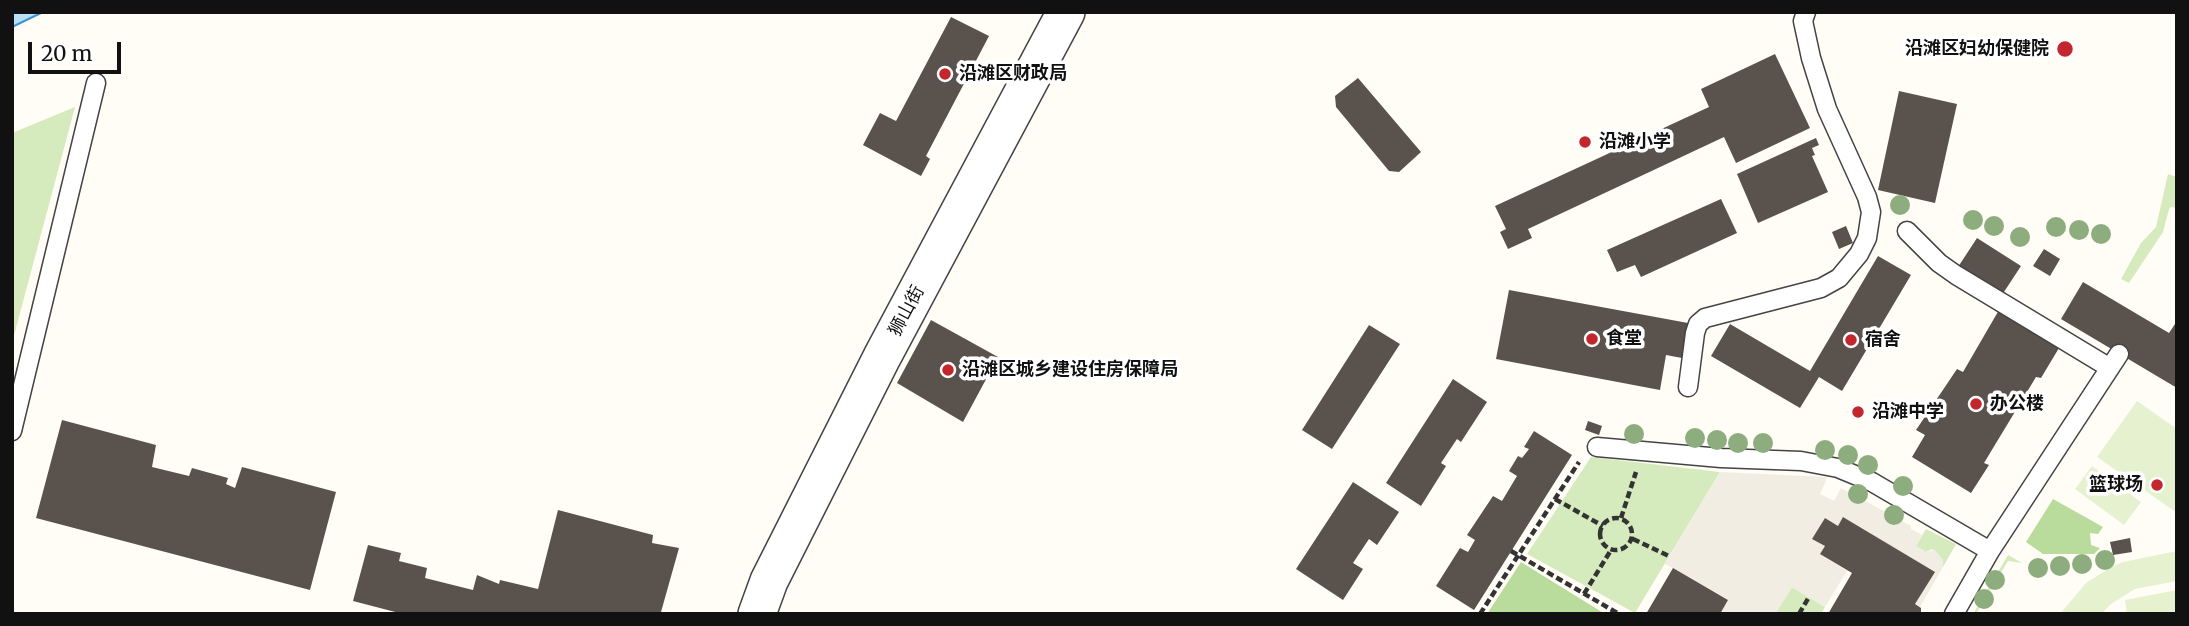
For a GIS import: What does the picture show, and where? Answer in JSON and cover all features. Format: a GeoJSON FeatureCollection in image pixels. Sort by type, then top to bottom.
{"type":"FeatureCollection","features":[{"type":"Feature","properties":{"kind":"street","name":"狮山街"},"geometry":{"type":"LineString","coordinates":[[757,614],[769,581],[882,357],[1066,12]]}},
{"type":"Feature","properties":{"kind":"lane"},"geometry":{"type":"LineString","coordinates":[[1688,387],[1695,333],[1704,318],[1821,288],[1839,278],[1859,254],[1867,238],[1871,212],[1867,197],[1828,109],[1815,71],[1803,21],[1806,12]]}},
{"type":"Feature","properties":{"kind":"lane"},"geometry":{"type":"LineString","coordinates":[[12,430],[96,83]]}},
{"type":"Feature","properties":{"kind":"lane"},"geometry":{"type":"LineString","coordinates":[[1907,231],[1956,275],[2115,361],[1990,551],[1954,614]]}},
{"type":"Feature","properties":{"kind":"lane"},"geometry":{"type":"LineString","coordinates":[[1597,447],[1721,458],[1801,461],[1838,468],[1872,482],[1990,551]]}},
{"type":"Feature","properties":{"kind":"path"},"geometry":{"type":"LineString","coordinates":[[1621,518],[1643,452]]}},
{"type":"Feature","properties":{"kind":"path"},"geometry":{"type":"LineString","coordinates":[[1480,614],[1579,462]]}},
{"type":"Feature","properties":{"kind":"path"},"geometry":{"type":"LineString","coordinates":[[1555,499],[1603,526]]}},
{"type":"Feature","properties":{"kind":"path"},"geometry":{"type":"LineString","coordinates":[[1612,518],[1621,518],[1629,523],[1633,530],[1633,539],[1621,551],[1611,550],[1604,546],[1600,538],[1603,526],[1612,518]]}},
{"type":"Feature","properties":{"kind":"path"},"geometry":{"type":"LineString","coordinates":[[1633,539],[1669,556]]}},
{"type":"Feature","properties":{"kind":"path"},"geometry":{"type":"LineString","coordinates":[[1584,594],[1611,550]]}},
{"type":"Feature","properties":{"kind":"path"},"geometry":{"type":"LineString","coordinates":[[1511,551],[1619,614]]}},
{"type":"Feature","properties":{"kind":"path"},"geometry":{"type":"LineString","coordinates":[[1799,614],[1809,597]]}},
{"type":"Feature","properties":{"kind":"green space"},"geometry":{"type":"Polygon","coordinates":[[[75,107],[12,343],[12,133],[75,107]]]}},
{"type":"Feature","properties":{"kind":"green space"},"geometry":{"type":"Polygon","coordinates":[[[2168,174],[2177,177],[2177,208],[2169,209],[2163,232],[2129,283],[2121,279],[2141,243],[2156,227],[2168,174]]]}},
{"type":"Feature","properties":{"kind":"green space","name":"篮球场"},"geometry":{"type":"Polygon","coordinates":[[[2137,401],[2177,429],[2177,513],[2097,457],[2137,401]]]}},
{"type":"Feature","properties":{"kind":"green space"},"geometry":{"type":"Polygon","coordinates":[[[1591,457],[1720,472],[1635,613],[1527,554],[1591,457]]]}},
{"type":"Feature","properties":{"kind":"green space"},"geometry":{"type":"Polygon","coordinates":[[[2092,466],[2141,502],[2124,525],[2075,489],[2092,466]]]}},
{"type":"Feature","properties":{"kind":"green space"},"geometry":{"type":"Polygon","coordinates":[[[2053,499],[2103,527],[2098,534],[2090,533],[2091,545],[2100,548],[2094,554],[2043,554],[2026,542],[2053,499]]]}},
{"type":"Feature","properties":{"kind":"green space"},"geometry":{"type":"Polygon","coordinates":[[[1926,529],[1956,544],[1943,567],[1943,560],[1932,549],[1926,552],[1916,546],[1926,529]]]}},
{"type":"Feature","properties":{"kind":"green space"},"geometry":{"type":"Polygon","coordinates":[[[2177,551],[2177,581],[2135,589],[2111,604],[2101,614],[2060,614],[2086,583],[2111,567],[2177,551]]]}},
{"type":"Feature","properties":{"kind":"green space"},"geometry":{"type":"Polygon","coordinates":[[[2008,555],[2022,563],[2008,561],[1976,614],[1973,614],[2008,555]]]}},
{"type":"Feature","properties":{"kind":"green space"},"geometry":{"type":"Polygon","coordinates":[[[1521,562],[1605,614],[1487,614],[1521,562]]]}},
{"type":"Feature","properties":{"kind":"green space"},"geometry":{"type":"Polygon","coordinates":[[[1792,587],[1825,607],[1821,614],[1775,614],[1792,587]]]}},
{"type":"Feature","properties":{"kind":"green space"},"geometry":{"type":"Polygon","coordinates":[[[2177,590],[2177,614],[2127,614],[2125,600],[2177,590]]]}},
{"type":"Feature","properties":{"kind":"shaded area"},"geometry":{"type":"Polygon","coordinates":[[[1720,472],[1826,477],[1820,494],[1834,501],[1841,488],[1911,526],[1911,529],[1922,535],[1916,546],[1926,552],[1935,550],[1943,560],[1943,567],[1920,607],[1915,604],[1934,572],[1844,517],[1838,526],[1825,518],[1813,539],[1825,546],[1820,554],[1847,571],[1825,607],[1792,587],[1775,614],[1720,614],[1728,599],[1665,564],[1720,472]]]}},
{"type":"Feature","properties":{"kind":"water"},"geometry":{"type":"Polygon","coordinates":[[[12,12],[43,12],[12,27],[12,12]]]}},
{"type":"Feature","properties":{"kind":"building","name":"沿滩区财政局"},"geometry":{"type":"Polygon","coordinates":[[[951,17],[989,36],[926,156],[930,159],[921,176],[863,145],[880,113],[896,121],[951,17]]]}},
{"type":"Feature","properties":{"kind":"building"},"geometry":{"type":"Polygon","coordinates":[[[1775,54],[1810,128],[1736,163],[1724,137],[1528,229],[1532,238],[1508,249],[1500,232],[1506,229],[1495,206],[1709,107],[1701,89],[1775,54]]]}},
{"type":"Feature","properties":{"kind":"building"},"geometry":{"type":"Polygon","coordinates":[[[1358,78],[1421,152],[1399,172],[1389,171],[1336,107],[1335,96],[1358,78]]]}},
{"type":"Feature","properties":{"kind":"building"},"geometry":{"type":"Polygon","coordinates":[[[1899,91],[1957,104],[1935,203],[1878,190],[1899,91]]]}},
{"type":"Feature","properties":{"kind":"building"},"geometry":{"type":"Polygon","coordinates":[[[1816,138],[1819,145],[1812,148],[1815,155],[1812,156],[1828,192],[1758,223],[1737,174],[1816,138]]]}},
{"type":"Feature","properties":{"kind":"building"},"geometry":{"type":"Polygon","coordinates":[[[1721,199],[1737,233],[1641,277],[1635,265],[1617,272],[1607,250],[1721,199]]]}},
{"type":"Feature","properties":{"kind":"building"},"geometry":{"type":"Polygon","coordinates":[[[1846,226],[1853,243],[1839,249],[1832,232],[1846,226]]]}},
{"type":"Feature","properties":{"kind":"building"},"geometry":{"type":"Polygon","coordinates":[[[1977,238],[2021,266],[2002,295],[1958,267],[1977,238]]]}},
{"type":"Feature","properties":{"kind":"building"},"geometry":{"type":"Polygon","coordinates":[[[2044,249],[2060,259],[2050,276],[2033,266],[2044,249]]]}},
{"type":"Feature","properties":{"kind":"building","name":"宿舍"},"geometry":{"type":"Polygon","coordinates":[[[1878,256],[1911,275],[1842,391],[1819,377],[1800,408],[1711,356],[1730,324],[1810,371],[1878,256]]]}},
{"type":"Feature","properties":{"kind":"building"},"geometry":{"type":"Polygon","coordinates":[[[2083,282],[2169,333],[2177,321],[2177,388],[2061,319],[2083,282]]]}},
{"type":"Feature","properties":{"kind":"building","name":"食堂"},"geometry":{"type":"Polygon","coordinates":[[[1509,290],[1688,323],[1682,358],[1666,355],[1660,390],[1496,359],[1509,290]]]}},
{"type":"Feature","properties":{"kind":"building","name":"办公楼"},"geometry":{"type":"Polygon","coordinates":[[[1999,310],[2059,348],[2041,378],[2036,377],[1984,463],[1989,465],[1971,493],[1912,457],[1925,435],[1916,430],[1957,369],[1963,372],[1999,310]]]}},
{"type":"Feature","properties":{"kind":"building","name":"沿滩区城乡建设住房保障局"},"geometry":{"type":"Polygon","coordinates":[[[931,320],[998,357],[963,422],[897,383],[931,320]]]}},
{"type":"Feature","properties":{"kind":"building"},"geometry":{"type":"Polygon","coordinates":[[[1369,325],[1400,344],[1332,449],[1302,430],[1369,325]]]}},
{"type":"Feature","properties":{"kind":"building"},"geometry":{"type":"Polygon","coordinates":[[[1453,379],[1487,402],[1461,442],[1457,439],[1441,463],[1446,466],[1421,506],[1386,483],[1453,379]]]}},
{"type":"Feature","properties":{"kind":"building"},"geometry":{"type":"Polygon","coordinates":[[[62,420],[156,445],[152,467],[189,476],[192,468],[228,478],[226,484],[235,488],[242,467],[336,492],[310,590],[36,518],[62,420]]]}},
{"type":"Feature","properties":{"kind":"building"},"geometry":{"type":"Polygon","coordinates":[[[1588,421],[1602,426],[1599,435],[1585,430],[1588,421]]]}},
{"type":"Feature","properties":{"kind":"building"},"geometry":{"type":"Polygon","coordinates":[[[1534,431],[1572,455],[1474,610],[1436,586],[1460,548],[1468,552],[1475,540],[1467,535],[1493,496],[1502,501],[1517,476],[1509,471],[1518,456],[1522,458],[1529,449],[1524,447],[1534,431]]]}},
{"type":"Feature","properties":{"kind":"building"},"geometry":{"type":"Polygon","coordinates":[[[1353,482],[1399,512],[1377,545],[1369,539],[1353,563],[1363,569],[1343,600],[1296,569],[1353,482]]]}},
{"type":"Feature","properties":{"kind":"building"},"geometry":{"type":"Polygon","coordinates":[[[558,510],[653,535],[652,543],[679,548],[661,612],[403,614],[353,601],[368,545],[401,553],[399,561],[427,568],[425,578],[473,590],[477,575],[499,584],[500,580],[538,589],[558,510]]]}},
{"type":"Feature","properties":{"kind":"building"},"geometry":{"type":"Polygon","coordinates":[[[1843,517],[1935,572],[1915,604],[1921,608],[1921,614],[1828,614],[1852,573],[1820,554],[1825,546],[1812,539],[1825,518],[1838,526],[1843,517]]]}},
{"type":"Feature","properties":{"kind":"building"},"geometry":{"type":"Polygon","coordinates":[[[2130,538],[2132,552],[2113,555],[2110,542],[2130,538]]]}},
{"type":"Feature","properties":{"kind":"building"},"geometry":{"type":"Polygon","coordinates":[[[1673,568],[1728,600],[1720,614],[1646,614],[1673,568]]]}},
{"type":"Feature","properties":{"kind":"place","name":"沿滩区妇幼保健院"},"geometry":{"type":"Point","coordinates":[2065,49]}},
{"type":"Feature","properties":{"kind":"place","name":"沿滩区财政局"},"geometry":{"type":"Point","coordinates":[945,74]}},
{"type":"Feature","properties":{"kind":"place","name":"沿滩小学"},"geometry":{"type":"Point","coordinates":[1585,142]}},
{"type":"Feature","properties":{"kind":"place","name":"食堂"},"geometry":{"type":"Point","coordinates":[1592,339]}},
{"type":"Feature","properties":{"kind":"place","name":"宿舍"},"geometry":{"type":"Point","coordinates":[1851,340]}},
{"type":"Feature","properties":{"kind":"place","name":"沿滩区城乡建设住房保障局"},"geometry":{"type":"Point","coordinates":[948,370]}},
{"type":"Feature","properties":{"kind":"place","name":"办公楼"},"geometry":{"type":"Point","coordinates":[1976,404]}},
{"type":"Feature","properties":{"kind":"place","name":"沿滩中学"},"geometry":{"type":"Point","coordinates":[1858,412]}},
{"type":"Feature","properties":{"kind":"place","name":"篮球场"},"geometry":{"type":"Point","coordinates":[2157,485]}}]}
